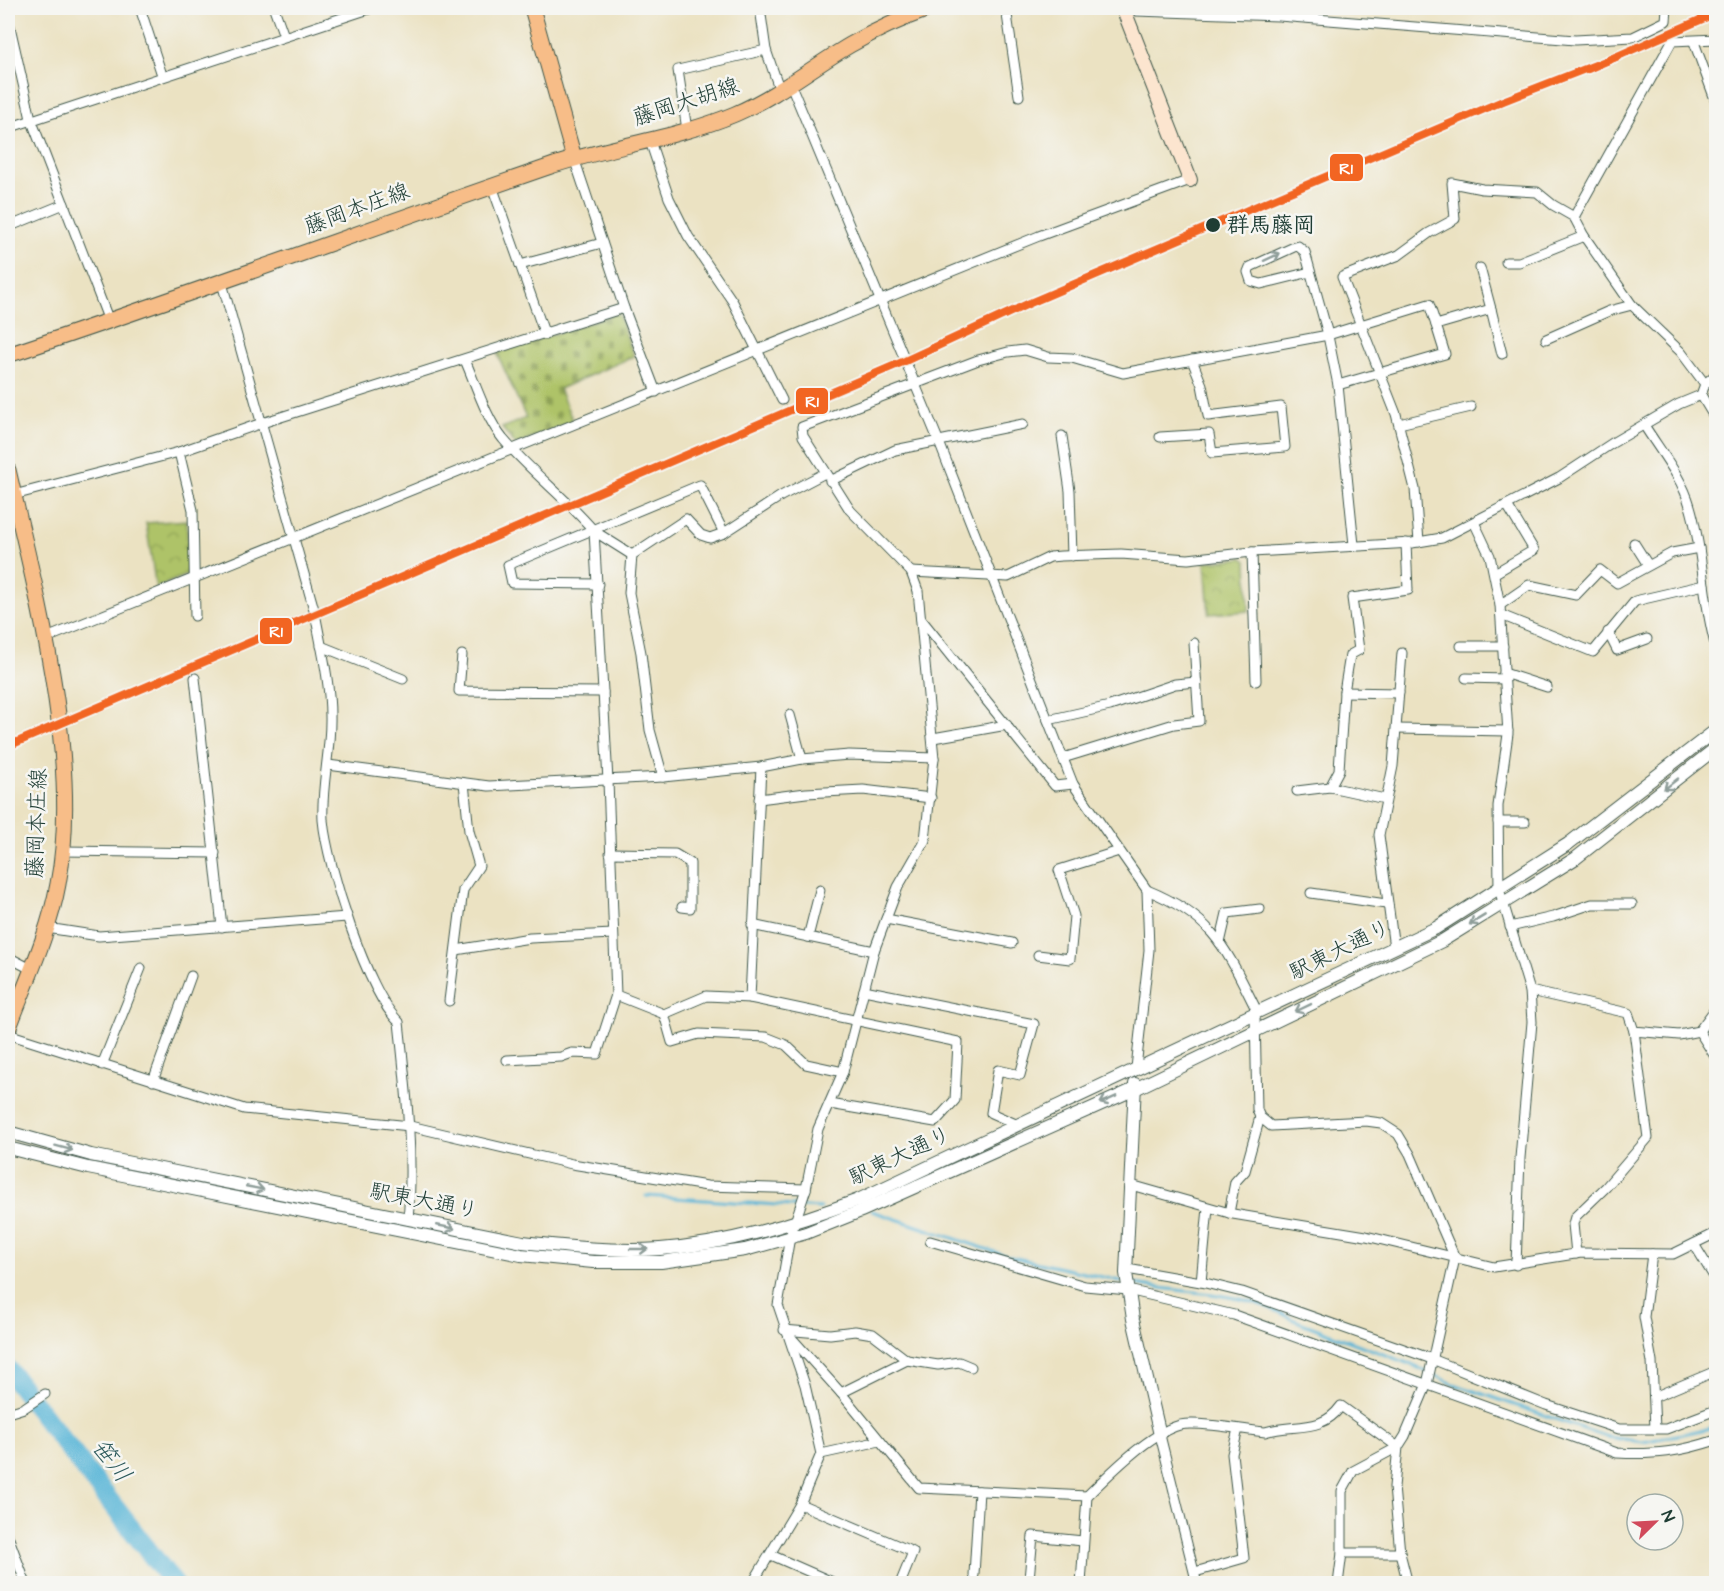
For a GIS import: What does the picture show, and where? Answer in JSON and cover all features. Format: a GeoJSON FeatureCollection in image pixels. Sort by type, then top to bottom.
{"type":"FeatureCollection","features":[{"type":"Feature","properties":{"kind":"main road"},"geometry":{"type":"LineString","coordinates":[[532,8],[574,158]]}},
{"type":"Feature","properties":{"kind":"main road","name":"藤岡大胡線"},"geometry":{"type":"LineString","coordinates":[[574,158],[687,130],[735,114],[786,88],[862,38],[915,10],[931,8]]}},
{"type":"Feature","properties":{"kind":"main road"},"geometry":{"type":"LineString","coordinates":[[1125,8],[1190,180]]}},
{"type":"Feature","properties":{"kind":"main road","name":"藤岡本庄線"},"geometry":{"type":"LineString","coordinates":[[8,355],[222,283],[574,158]]}},
{"type":"Feature","properties":{"kind":"main road","name":"藤岡本庄線"},"geometry":{"type":"LineString","coordinates":[[8,470],[10,496],[44,639],[63,764],[63,851],[47,928],[8,1032]]}},
{"type":"Feature","properties":{"kind":"street"},"geometry":{"type":"LineString","coordinates":[[140,8],[162,75]]}},
{"type":"Feature","properties":{"kind":"street"},"geometry":{"type":"LineString","coordinates":[[274,8],[284,36]]}},
{"type":"Feature","properties":{"kind":"street"},"geometry":{"type":"LineString","coordinates":[[8,128],[162,75],[372,8]]}},
{"type":"Feature","properties":{"kind":"street"},"geometry":{"type":"LineString","coordinates":[[760,8],[766,50],[786,88],[882,302],[1073,784],[1147,890],[1177,903],[1211,930],[1228,954],[1257,1013],[1255,1031],[1257,1110],[1260,1117],[1271,1126],[1366,1121],[1381,1124],[1398,1134],[1410,1154],[1455,1258],[1427,1384],[1398,1447],[1394,1487],[1400,1553],[1408,1584]]}},
{"type":"Feature","properties":{"kind":"street"},"geometry":{"type":"LineString","coordinates":[[1006,8],[1019,96]]}},
{"type":"Feature","properties":{"kind":"street"},"geometry":{"type":"LineString","coordinates":[[1125,8],[1279,16],[1575,40],[1633,37],[1666,21],[1667,8]]}},
{"type":"Feature","properties":{"kind":"street"},"geometry":{"type":"LineString","coordinates":[[8,18],[32,119],[110,321]]}},
{"type":"Feature","properties":{"kind":"street"},"geometry":{"type":"LineString","coordinates":[[1574,217],[1672,41],[1694,42],[1716,39]]}},
{"type":"Feature","properties":{"kind":"street"},"geometry":{"type":"LineString","coordinates":[[1694,42],[1716,102]]}},
{"type":"Feature","properties":{"kind":"street"},"geometry":{"type":"LineString","coordinates":[[687,130],[678,70],[766,50]]}},
{"type":"Feature","properties":{"kind":"street"},"geometry":{"type":"LineString","coordinates":[[649,138],[669,198],[688,236],[733,302],[782,400]]}},
{"type":"Feature","properties":{"kind":"street"},"geometry":{"type":"LineString","coordinates":[[574,158],[624,308],[656,392]]}},
{"type":"Feature","properties":{"kind":"street"},"geometry":{"type":"LineString","coordinates":[[44,639],[293,536],[515,451],[1039,236],[1190,180]]}},
{"type":"Feature","properties":{"kind":"street"},"geometry":{"type":"LineString","coordinates":[[1419,542],[1415,489],[1399,424],[1342,277],[1399,255],[1429,233],[1455,219],[1452,183],[1482,189],[1537,192],[1553,205],[1574,217],[1584,236],[1632,305],[1680,352],[1705,384]]}},
{"type":"Feature","properties":{"kind":"street"},"geometry":{"type":"LineString","coordinates":[[492,186],[545,335]]}},
{"type":"Feature","properties":{"kind":"street"},"geometry":{"type":"LineString","coordinates":[[8,227],[64,204]]}},
{"type":"Feature","properties":{"kind":"street"},"geometry":{"type":"LineString","coordinates":[[1506,262],[1519,262],[1584,236]]}},
{"type":"Feature","properties":{"kind":"street"},"geometry":{"type":"LineString","coordinates":[[520,265],[602,243]]}},
{"type":"Feature","properties":{"kind":"street"},"geometry":{"type":"LineString","coordinates":[[1310,272],[1261,284],[1251,281],[1248,272],[1250,267],[1298,246],[1305,252],[1328,335],[1338,385],[1354,545]]}},
{"type":"Feature","properties":{"kind":"street"},"geometry":{"type":"LineString","coordinates":[[1480,268],[1502,354]]}},
{"type":"Feature","properties":{"kind":"street"},"geometry":{"type":"LineString","coordinates":[[222,283],[293,536],[321,646],[330,716],[323,820],[347,917],[378,993],[389,1013],[399,1022],[410,1126],[412,1175],[408,1220]]}},
{"type":"Feature","properties":{"kind":"street"},"geometry":{"type":"LineString","coordinates":[[752,1584],[800,1504],[821,1454],[805,1385],[784,1330],[778,1305],[790,1237],[806,1189],[818,1129],[843,1072],[874,951],[898,887],[925,840],[934,758],[918,591],[911,572],[870,532],[827,477],[803,436],[802,427],[978,360],[1025,350],[1048,357],[1072,358],[1123,374],[1328,335],[1429,304],[1445,354],[1338,385]]}},
{"type":"Feature","properties":{"kind":"street"},"geometry":{"type":"LineString","coordinates":[[1546,339],[1609,311],[1632,305]]}},
{"type":"Feature","properties":{"kind":"street"},"geometry":{"type":"LineString","coordinates":[[10,496],[179,452],[262,423],[545,335],[624,308]]}},
{"type":"Feature","properties":{"kind":"street"},"geometry":{"type":"LineString","coordinates":[[1436,325],[1491,309]]}},
{"type":"Feature","properties":{"kind":"street"},"geometry":{"type":"LineString","coordinates":[[465,360],[502,438],[542,480],[571,503],[594,531],[632,555]]}},
{"type":"Feature","properties":{"kind":"street"},"geometry":{"type":"LineString","coordinates":[[1192,360],[1202,386],[1212,453],[1285,447],[1281,407],[1208,416]]}},
{"type":"Feature","properties":{"kind":"street"},"geometry":{"type":"LineString","coordinates":[[911,572],[1008,578],[1050,557],[1121,554],[1188,559],[1252,552],[1419,542],[1442,538],[1559,478],[1614,441],[1679,404],[1701,395],[1705,384],[1716,374]]}},
{"type":"Feature","properties":{"kind":"street"},"geometry":{"type":"LineString","coordinates":[[1701,395],[1716,420]]}},
{"type":"Feature","properties":{"kind":"street"},"geometry":{"type":"LineString","coordinates":[[1399,424],[1471,407]]}},
{"type":"Feature","properties":{"kind":"street"},"geometry":{"type":"LineString","coordinates":[[632,555],[686,519],[701,535],[710,538],[724,533],[781,496],[895,450],[1023,424]]}},
{"type":"Feature","properties":{"kind":"street"},"geometry":{"type":"LineString","coordinates":[[1644,425],[1690,505],[1699,548],[1710,625],[1716,647]]}},
{"type":"Feature","properties":{"kind":"street"},"geometry":{"type":"LineString","coordinates":[[1160,437],[1209,434]]}},
{"type":"Feature","properties":{"kind":"street"},"geometry":{"type":"LineString","coordinates":[[1062,436],[1070,491],[1072,555]]}},
{"type":"Feature","properties":{"kind":"street"},"geometry":{"type":"LineString","coordinates":[[179,452],[193,510],[195,616]]}},
{"type":"Feature","properties":{"kind":"street"},"geometry":{"type":"LineString","coordinates":[[598,584],[512,583],[508,566],[700,485],[724,533]]}},
{"type":"Feature","properties":{"kind":"street"},"geometry":{"type":"LineString","coordinates":[[1495,573],[1534,550],[1507,505]]}},
{"type":"Feature","properties":{"kind":"street"},"geometry":{"type":"LineString","coordinates":[[1474,522],[1486,546],[1495,573],[1501,610],[1508,731],[1498,806],[1499,889],[1530,991],[1532,1022],[1520,1158],[1516,1265]]}},
{"type":"Feature","properties":{"kind":"street"},"geometry":{"type":"LineString","coordinates":[[507,1060],[561,1057],[572,1053],[597,1054],[615,995],[608,781],[594,531]]}},
{"type":"Feature","properties":{"kind":"street"},"geometry":{"type":"LineString","coordinates":[[1330,787],[1339,770],[1344,692],[1350,655],[1359,650],[1352,598],[1408,590],[1406,543]]}},
{"type":"Feature","properties":{"kind":"street"},"geometry":{"type":"LineString","coordinates":[[1634,543],[1648,566]]}},
{"type":"Feature","properties":{"kind":"street"},"geometry":{"type":"LineString","coordinates":[[1501,610],[1529,585],[1576,595],[1600,570],[1617,583],[1672,553],[1699,548]]}},
{"type":"Feature","properties":{"kind":"street"},"geometry":{"type":"LineString","coordinates":[[1252,552],[1256,681]]}},
{"type":"Feature","properties":{"kind":"street"},"geometry":{"type":"LineString","coordinates":[[632,555],[629,592],[641,653],[650,730],[663,777]]}},
{"type":"Feature","properties":{"kind":"street"},"geometry":{"type":"LineString","coordinates":[[1501,610],[1593,652],[1635,601],[1704,585]]}},
{"type":"Feature","properties":{"kind":"street"},"geometry":{"type":"LineString","coordinates":[[921,619],[1055,786],[1073,784]]}},
{"type":"Feature","properties":{"kind":"street"},"geometry":{"type":"LineString","coordinates":[[1608,632],[1617,650],[1647,639]]}},
{"type":"Feature","properties":{"kind":"street"},"geometry":{"type":"LineString","coordinates":[[1062,758],[1174,724],[1199,721],[1194,643]]}},
{"type":"Feature","properties":{"kind":"street"},"geometry":{"type":"LineString","coordinates":[[321,646],[403,679]]}},
{"type":"Feature","properties":{"kind":"street"},"geometry":{"type":"LineString","coordinates":[[1461,646],[1503,646]]}},
{"type":"Feature","properties":{"kind":"street"},"geometry":{"type":"LineString","coordinates":[[1394,948],[1386,904],[1379,835],[1393,766],[1402,653]]}},
{"type":"Feature","properties":{"kind":"street"},"geometry":{"type":"LineString","coordinates":[[462,655],[459,691],[603,692]]}},
{"type":"Feature","properties":{"kind":"street"},"geometry":{"type":"LineString","coordinates":[[1466,678],[1505,676],[1547,687]]}},
{"type":"Feature","properties":{"kind":"street"},"geometry":{"type":"LineString","coordinates":[[195,678],[222,927]]}},
{"type":"Feature","properties":{"kind":"street"},"geometry":{"type":"LineString","coordinates":[[1047,720],[1110,706],[1176,684],[1197,682]]}},
{"type":"Feature","properties":{"kind":"street"},"geometry":{"type":"LineString","coordinates":[[1344,692],[1399,693]]}},
{"type":"Feature","properties":{"kind":"street"},"geometry":{"type":"LineString","coordinates":[[790,715],[802,759]]}},
{"type":"Feature","properties":{"kind":"street"},"geometry":{"type":"LineString","coordinates":[[933,738],[1006,725]]}},
{"type":"Feature","properties":{"kind":"street"},"geometry":{"type":"LineString","coordinates":[[1397,729],[1508,731]]}},
{"type":"Feature","properties":{"kind":"street","name":"駅東大通り"},"geometry":{"type":"LineString","coordinates":[[8,1132],[91,1155],[523,1242],[593,1249],[660,1249],[742,1237],[858,1200],[1436,928],[1499,889],[1630,798],[1716,730]]}},
{"type":"Feature","properties":{"kind":"street","name":"駅東大通り"},"geometry":{"type":"LineString","coordinates":[[8,1148],[88,1168],[521,1255],[593,1262],[661,1262],[744,1250],[806,1233],[861,1211],[1135,1089],[1442,941],[1576,858],[1716,748]]}},
{"type":"Feature","properties":{"kind":"street"},"geometry":{"type":"LineString","coordinates":[[328,765],[489,786],[663,777],[849,755],[934,758]]}},
{"type":"Feature","properties":{"kind":"street"},"geometry":{"type":"LineString","coordinates":[[750,998],[760,767]]}},
{"type":"Feature","properties":{"kind":"street"},"geometry":{"type":"LineString","coordinates":[[449,1001],[463,890],[479,866],[469,831],[464,783]]}},
{"type":"Feature","properties":{"kind":"street"},"geometry":{"type":"LineString","coordinates":[[1297,791],[1330,787],[1385,799]]}},
{"type":"Feature","properties":{"kind":"street"},"geometry":{"type":"LineString","coordinates":[[759,799],[806,793],[863,790],[931,798]]}},
{"type":"Feature","properties":{"kind":"street"},"geometry":{"type":"LineString","coordinates":[[1498,822],[1525,822]]}},
{"type":"Feature","properties":{"kind":"street"},"geometry":{"type":"LineString","coordinates":[[63,851],[215,853]]}},
{"type":"Feature","properties":{"kind":"street"},"geometry":{"type":"LineString","coordinates":[[1038,955],[1070,959],[1074,916],[1059,870],[1119,851]]}},
{"type":"Feature","properties":{"kind":"street"},"geometry":{"type":"LineString","coordinates":[[610,853],[675,854],[690,863],[690,908],[682,907]]}},
{"type":"Feature","properties":{"kind":"street"},"geometry":{"type":"LineString","coordinates":[[808,937],[820,890]]}},
{"type":"Feature","properties":{"kind":"street"},"geometry":{"type":"LineString","coordinates":[[1147,890],[1149,950],[1136,1068],[1126,1271],[1128,1290],[1160,1435],[1197,1584]]}},
{"type":"Feature","properties":{"kind":"street"},"geometry":{"type":"LineString","coordinates":[[1311,892],[1386,904]]}},
{"type":"Feature","properties":{"kind":"street"},"geometry":{"type":"LineString","coordinates":[[1510,927],[1553,917],[1592,904],[1632,904]]}},
{"type":"Feature","properties":{"kind":"street"},"geometry":{"type":"LineString","coordinates":[[1220,943],[1227,912],[1260,909]]}},
{"type":"Feature","properties":{"kind":"street"},"geometry":{"type":"LineString","coordinates":[[47,928],[73,934],[99,936],[347,917]]}},
{"type":"Feature","properties":{"kind":"street"},"geometry":{"type":"LineString","coordinates":[[886,919],[1012,943]]}},
{"type":"Feature","properties":{"kind":"street"},"geometry":{"type":"LineString","coordinates":[[752,925],[874,951]]}},
{"type":"Feature","properties":{"kind":"street"},"geometry":{"type":"LineString","coordinates":[[456,950],[530,938],[613,934]]}},
{"type":"Feature","properties":{"kind":"street"},"geometry":{"type":"LineString","coordinates":[[8,957],[31,969]]}},
{"type":"Feature","properties":{"kind":"street"},"geometry":{"type":"LineString","coordinates":[[102,1065],[141,968]]}},
{"type":"Feature","properties":{"kind":"street"},"geometry":{"type":"LineString","coordinates":[[153,1081],[191,976]]}},
{"type":"Feature","properties":{"kind":"street"},"geometry":{"type":"LineString","coordinates":[[864,990],[1034,1024],[1020,1075],[998,1070],[991,1113],[1018,1125]]}},
{"type":"Feature","properties":{"kind":"street"},"geometry":{"type":"LineString","coordinates":[[1530,991],[1628,1013],[1634,1031],[1648,1138],[1606,1187],[1575,1217],[1572,1224],[1576,1254]]}},
{"type":"Feature","properties":{"kind":"street"},"geometry":{"type":"LineString","coordinates":[[615,995],[664,1014],[706,996],[750,998],[958,1042],[955,1100],[935,1122],[830,1104]]}},
{"type":"Feature","properties":{"kind":"street"},"geometry":{"type":"LineString","coordinates":[[1634,1031],[1679,1035],[1699,1031],[1716,1008]]}},
{"type":"Feature","properties":{"kind":"street"},"geometry":{"type":"LineString","coordinates":[[664,1014],[672,1042],[699,1034],[766,1037],[786,1045],[806,1064],[843,1072]]}},
{"type":"Feature","properties":{"kind":"street"},"geometry":{"type":"LineString","coordinates":[[1699,1031],[1716,1058]]}},
{"type":"Feature","properties":{"kind":"street"},"geometry":{"type":"LineString","coordinates":[[8,1032],[102,1065],[244,1109],[410,1126],[572,1164],[707,1186],[806,1189]]}},
{"type":"Feature","properties":{"kind":"street"},"geometry":{"type":"LineString","coordinates":[[1228,1213],[1235,1182],[1245,1171],[1260,1117]]}},
{"type":"Feature","properties":{"kind":"street"},"geometry":{"type":"LineString","coordinates":[[1131,1185],[1228,1213],[1366,1236],[1494,1268],[1576,1254],[1673,1254],[1716,1233]]}},
{"type":"Feature","properties":{"kind":"street"},"geometry":{"type":"LineString","coordinates":[[1201,1282],[1208,1208]]}},
{"type":"Feature","properties":{"kind":"street"},"geometry":{"type":"LineString","coordinates":[[930,1241],[1085,1286],[1128,1290],[1234,1315],[1617,1453],[1650,1455],[1679,1452],[1716,1440]]}},
{"type":"Feature","properties":{"kind":"street"},"geometry":{"type":"LineString","coordinates":[[1694,1244],[1716,1280]]}},
{"type":"Feature","properties":{"kind":"street"},"geometry":{"type":"LineString","coordinates":[[1652,1254],[1644,1317],[1652,1362],[1655,1429]]}},
{"type":"Feature","properties":{"kind":"street"},"geometry":{"type":"LineString","coordinates":[[1126,1271],[1201,1282],[1293,1309],[1432,1359],[1546,1405],[1619,1429],[1666,1429],[1716,1410]]}},
{"type":"Feature","properties":{"kind":"street"},"geometry":{"type":"LineString","coordinates":[[784,1330],[830,1334],[855,1331],[873,1334],[907,1360],[938,1365],[959,1362],[971,1367]]}},
{"type":"Feature","properties":{"kind":"street"},"geometry":{"type":"LineString","coordinates":[[784,1330],[841,1393],[919,1488],[1088,1496]]}},
{"type":"Feature","properties":{"kind":"street"},"geometry":{"type":"LineString","coordinates":[[841,1393],[907,1360]]}},
{"type":"Feature","properties":{"kind":"street"},"geometry":{"type":"LineString","coordinates":[[1654,1396],[1716,1371]]}},
{"type":"Feature","properties":{"kind":"street"},"geometry":{"type":"LineString","coordinates":[[8,1413],[24,1408],[45,1394]]}},
{"type":"Feature","properties":{"kind":"street"},"geometry":{"type":"LineString","coordinates":[[1081,1584],[1088,1496],[1127,1459],[1160,1435],[1181,1425],[1265,1432],[1278,1428],[1312,1426],[1333,1417],[1341,1406],[1398,1447]]}},
{"type":"Feature","properties":{"kind":"street"},"geometry":{"type":"LineString","coordinates":[[1195,1572],[1244,1558],[1232,1454],[1238,1429]]}},
{"type":"Feature","properties":{"kind":"street"},"geometry":{"type":"LineString","coordinates":[[821,1454],[880,1441]]}},
{"type":"Feature","properties":{"kind":"street"},"geometry":{"type":"LineString","coordinates":[[1338,1584],[1342,1553],[1342,1491],[1347,1478],[1353,1471],[1398,1447]]}},
{"type":"Feature","properties":{"kind":"street"},"geometry":{"type":"LineString","coordinates":[[974,1575],[979,1491]]}},
{"type":"Feature","properties":{"kind":"street"},"geometry":{"type":"LineString","coordinates":[[800,1504],[913,1552],[900,1584]]}},
{"type":"Feature","properties":{"kind":"street"},"geometry":{"type":"LineString","coordinates":[[8,1536],[26,1584]]}},
{"type":"Feature","properties":{"kind":"street"},"geometry":{"type":"LineString","coordinates":[[1029,1579],[1034,1536],[1083,1541]]}},
{"type":"Feature","properties":{"kind":"street"},"geometry":{"type":"LineString","coordinates":[[1342,1553],[1400,1553]]}},
{"type":"Feature","properties":{"kind":"street"},"geometry":{"type":"LineString","coordinates":[[771,1555],[837,1584]]}},
{"type":"Feature","properties":{"kind":"green space"},"geometry":{"type":"Polygon","coordinates":[[[618,313],[634,356],[559,389],[573,421],[516,445],[502,428],[526,418],[497,353],[618,313]]]}},
{"type":"Feature","properties":{"kind":"green space"},"geometry":{"type":"Polygon","coordinates":[[[187,520],[188,574],[156,588],[146,523],[187,520]]]}},
{"type":"Feature","properties":{"kind":"green space"},"geometry":{"type":"Polygon","coordinates":[[[1243,558],[1247,561],[1249,611],[1209,614],[1205,562],[1243,558]]]}},
{"type":"Feature","properties":{"kind":"waterway"},"geometry":{"type":"LineString","coordinates":[[646,1196],[820,1208]]}},
{"type":"Feature","properties":{"kind":"waterway"},"geometry":{"type":"LineString","coordinates":[[872,1211],[1007,1256],[1125,1282]]}},
{"type":"Feature","properties":{"kind":"waterway"},"geometry":{"type":"LineString","coordinates":[[1131,1283],[1215,1294],[1256,1303],[1454,1384],[1607,1437],[1643,1442],[1716,1427]]}},
{"type":"Feature","properties":{"kind":"waterway","name":"笹川"},"geometry":{"type":"LineString","coordinates":[[8,1370],[174,1584]]}},
{"type":"Feature","properties":{"kind":"transit line","name":"R1"},"geometry":{"type":"LineString","coordinates":[[1588,69],[1716,13]]}},
{"type":"Feature","properties":{"kind":"transit line","name":"R1"},"geometry":{"type":"LineString","coordinates":[[8,746],[905,361],[1030,303],[1503,101],[1616,57]]}},
{"type":"Feature","properties":{"kind":"place","name":"群馬藤岡"},"geometry":{"type":"Point","coordinates":[1213,225]}}]}
